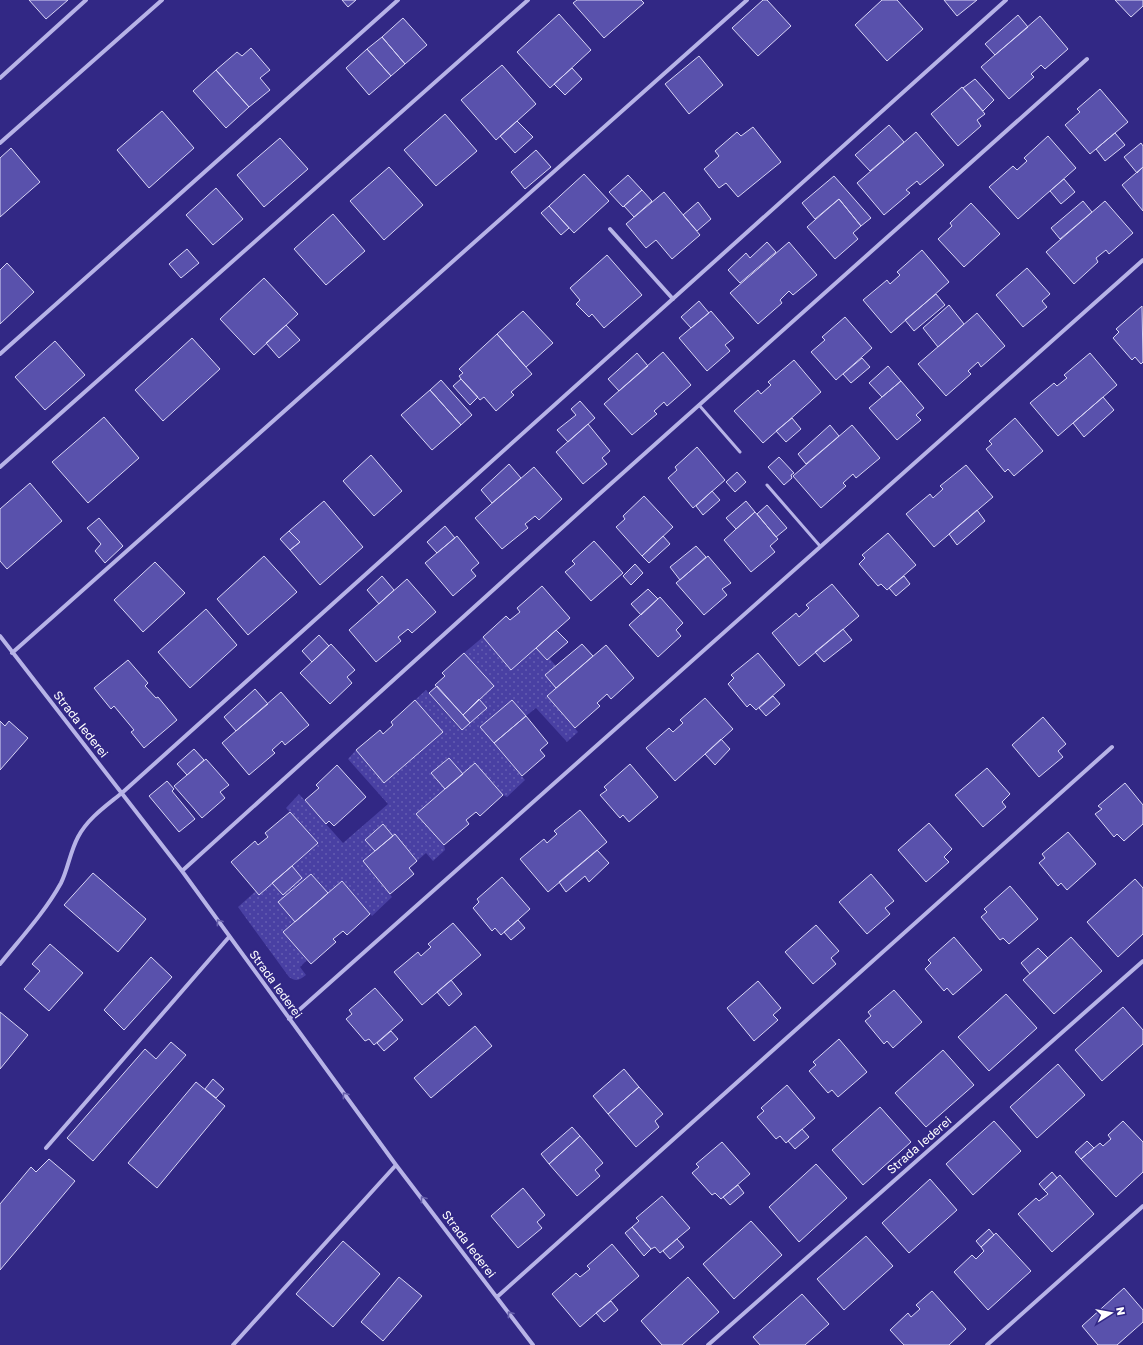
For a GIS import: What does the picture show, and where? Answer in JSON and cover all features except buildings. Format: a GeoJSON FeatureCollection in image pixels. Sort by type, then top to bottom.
{"type":"FeatureCollection","features":[{"type":"Feature","properties":{"kind":"street"},"geometry":{"type":"LineString","coordinates":[[0,78],[86,0]]}},
{"type":"Feature","properties":{"kind":"street"},"geometry":{"type":"LineString","coordinates":[[0,143],[162,0]]}},
{"type":"Feature","properties":{"kind":"street"},"geometry":{"type":"LineString","coordinates":[[0,354],[398,0]]}},
{"type":"Feature","properties":{"kind":"street"},"geometry":{"type":"LineString","coordinates":[[0,467],[528,0]]}},
{"type":"Feature","properties":{"kind":"street"},"geometry":{"type":"LineString","coordinates":[[12,653],[747,0]]}},
{"type":"Feature","properties":{"kind":"street"},"geometry":{"type":"LineString","coordinates":[[0,964],[44,908],[61,883],[77,838],[84,827],[98,812],[123,792],[1006,0]]}},
{"type":"Feature","properties":{"kind":"street"},"geometry":{"type":"LineString","coordinates":[[182,871],[700,404],[1087,60]]}},
{"type":"Feature","properties":{"kind":"street"},"geometry":{"type":"LineString","coordinates":[[610,229],[673,299]]}},
{"type":"Feature","properties":{"kind":"street"},"geometry":{"type":"LineString","coordinates":[[289,1019],[1143,260]]}},
{"type":"Feature","properties":{"kind":"street","name":"Strada Iederei"},"geometry":{"type":"LineString","coordinates":[[0,636],[123,792],[396,1165],[533,1345]]}},
{"type":"Feature","properties":{"kind":"street"},"geometry":{"type":"LineString","coordinates":[[497,1297],[1112,747]]}},
{"type":"Feature","properties":{"kind":"street"},"geometry":{"type":"LineString","coordinates":[[46,1148],[229,937]]}},
{"type":"Feature","properties":{"kind":"street","name":"Strada Iederei"},"geometry":{"type":"LineString","coordinates":[[708,1345],[1143,961]]}},
{"type":"Feature","properties":{"kind":"street"},"geometry":{"type":"LineString","coordinates":[[232,1345],[396,1165]]}},
{"type":"Feature","properties":{"kind":"street"},"geometry":{"type":"LineString","coordinates":[[987,1345],[1143,1206]]}},
{"type":"Feature","properties":{"kind":"lane"},"geometry":{"type":"LineString","coordinates":[[700,404],[740,452]]}},
{"type":"Feature","properties":{"kind":"lane"},"geometry":{"type":"LineString","coordinates":[[767,485],[820,546]]}},
{"type":"Feature","properties":{"kind":"shaded area"},"geometry":{"type":"Polygon","coordinates":[[[483,637],[511,669],[536,648],[546,660],[549,658],[556,666],[545,675],[556,688],[547,696],[578,732],[567,742],[536,708],[526,716],[512,700],[480,727],[525,780],[507,797],[503,795],[475,763],[463,774],[448,758],[432,773],[445,789],[416,814],[444,845],[445,850],[433,861],[426,853],[417,861],[395,835],[393,836],[383,824],[365,840],[375,851],[363,861],[392,897],[372,916],[343,882],[328,893],[311,874],[278,902],[295,922],[284,933],[307,960],[300,967],[306,975],[298,980],[291,979],[238,907],[256,891],[272,883],[283,895],[302,878],[292,866],[318,843],[286,808],[299,794],[343,843],[388,804],[348,759],[356,750],[384,783],[443,732],[415,700],[426,690],[461,730],[487,708],[479,699],[464,653],[483,637]]]}}]}
